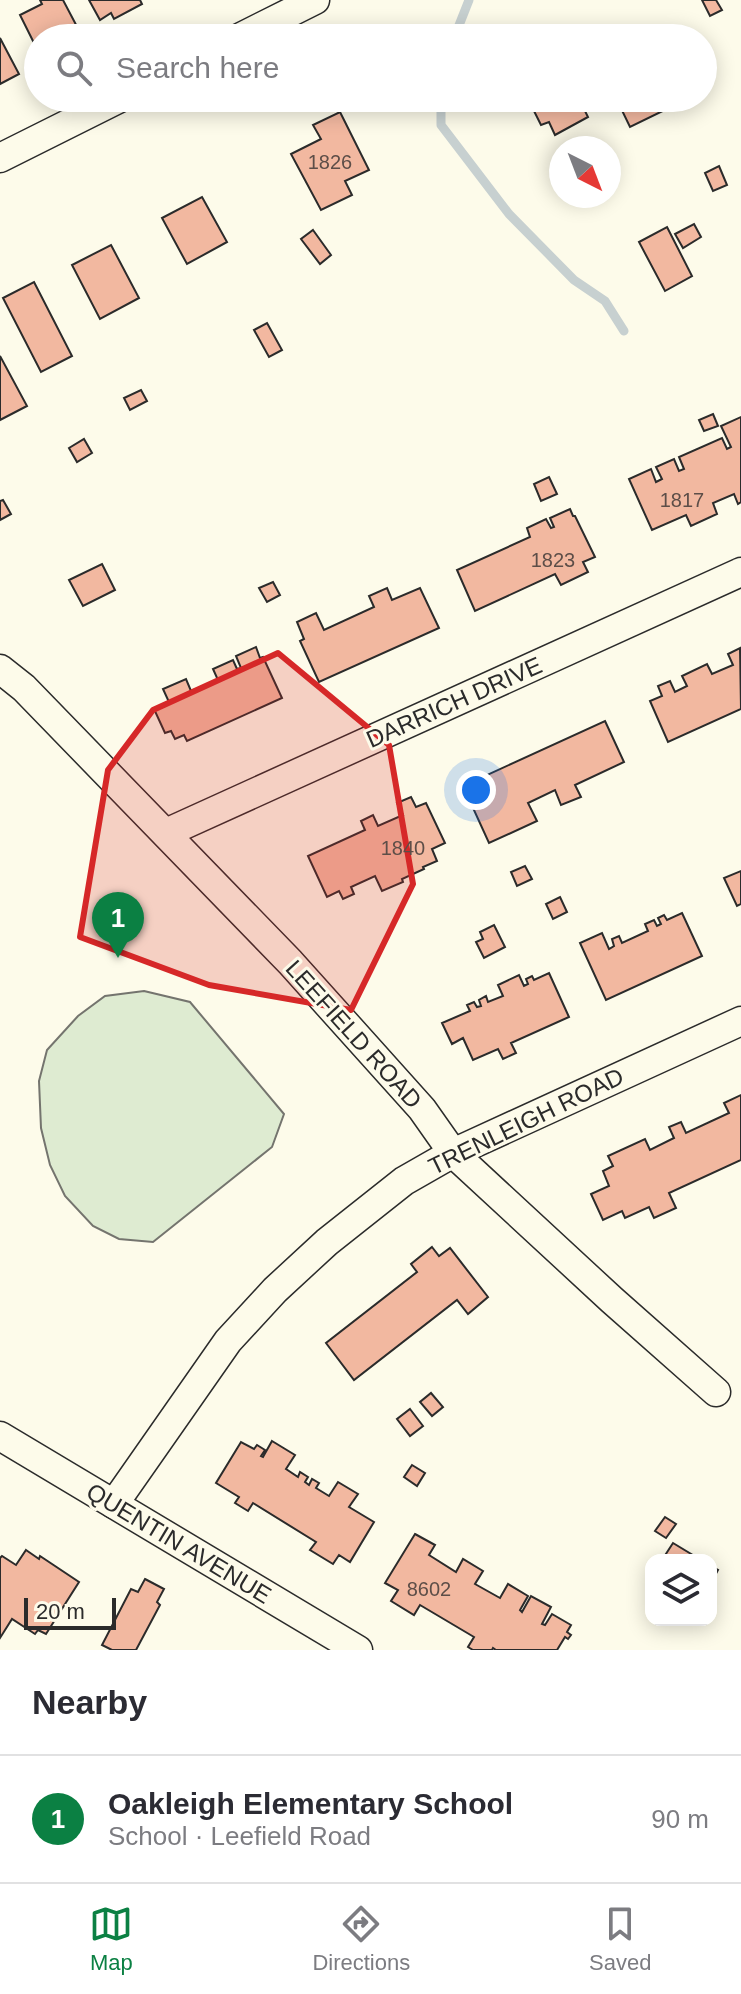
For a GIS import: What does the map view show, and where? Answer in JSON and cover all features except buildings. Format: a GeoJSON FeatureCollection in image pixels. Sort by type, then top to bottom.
{"type":"FeatureCollection","features":[{"type":"Feature","properties":{"kind":"street"},"geometry":{"type":"LineString","coordinates":[[267,24],[315,0]]}},
{"type":"Feature","properties":{"kind":"street"},"geometry":{"type":"LineString","coordinates":[[0,158],[92,112]]}},
{"type":"Feature","properties":{"kind":"street","name":"DARRICH DRIVE"},"geometry":{"type":"LineString","coordinates":[[166,833],[741,572]]}},
{"type":"Feature","properties":{"kind":"street","name":"LEEFIELD ROAD"},"geometry":{"type":"LineString","coordinates":[[0,669],[24,688],[290,962],[422,1109],[453,1153],[716,1392]]}},
{"type":"Feature","properties":{"kind":"street","name":"TRENLEIGH ROAD"},"geometry":{"type":"LineString","coordinates":[[114,1504],[228,1341],[275,1290],[327,1242],[404,1181],[453,1153],[741,1021]]}},
{"type":"Feature","properties":{"kind":"street","name":"QUENTIN AVENUE"},"geometry":{"type":"LineString","coordinates":[[0,1436],[358,1650]]}},
{"type":"Feature","properties":{"kind":"highlighted area"},"geometry":{"type":"Polygon","coordinates":[[[278,653],[389,745],[413,884],[351,1010],[209,985],[80,937],[108,770],[153,710],[278,653]]]}},
{"type":"Feature","properties":{"kind":"green space"},"geometry":{"type":"Polygon","coordinates":[[[144,991],[190,1002],[284,1114],[272,1147],[153,1242],[119,1239],[93,1226],[65,1196],[50,1165],[41,1128],[39,1081],[47,1050],[78,1016],[105,996],[144,991]]]}},
{"type":"Feature","properties":{"kind":"waterway"},"geometry":{"type":"LineString","coordinates":[[460,24],[469,0]]}},
{"type":"Feature","properties":{"kind":"waterway"},"geometry":{"type":"LineString","coordinates":[[441,112],[441,125],[509,214],[574,280],[605,301],[624,331]]}},
{"type":"Feature","properties":{"kind":"place","name":"Oakleigh Elementary School"},"geometry":{"type":"Point","coordinates":[118,958]}}]}
